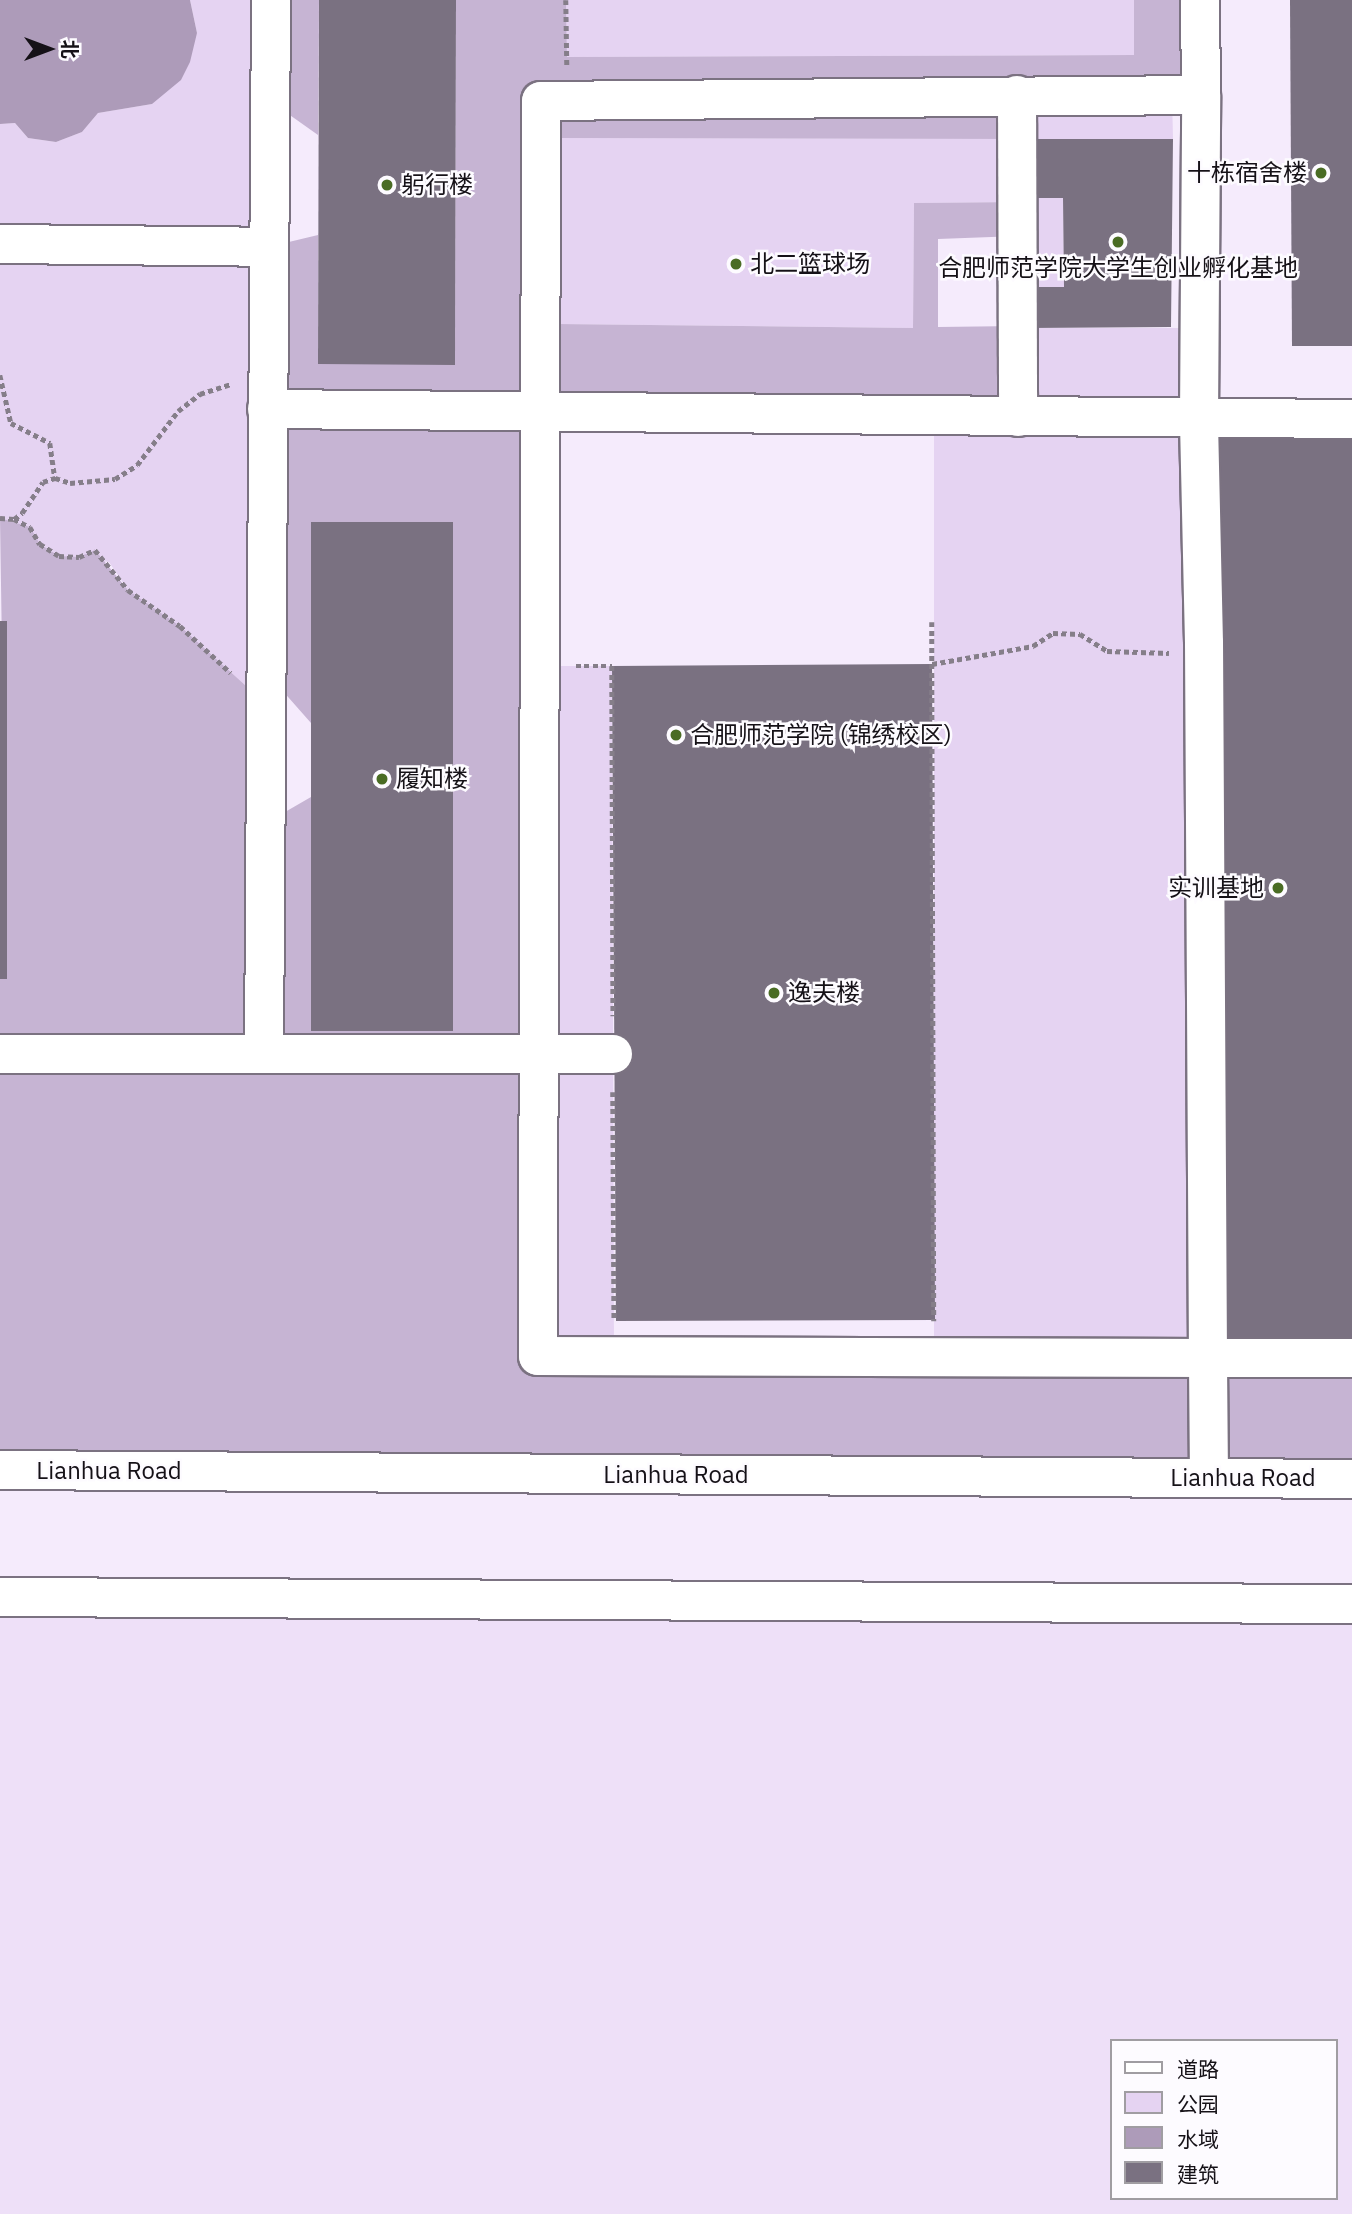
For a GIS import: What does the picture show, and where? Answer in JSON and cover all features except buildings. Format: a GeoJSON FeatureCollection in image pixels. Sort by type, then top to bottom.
{"type":"FeatureCollection","features":[{"type":"Feature","properties":{"kind":"street"},"geometry":{"type":"LineString","coordinates":[[264,1054],[271,0]]}},
{"type":"Feature","properties":{"kind":"street"},"geometry":{"type":"LineString","coordinates":[[1200,0],[1199,417],[1204,643],[1209,1478]]}},
{"type":"Feature","properties":{"kind":"street"},"geometry":{"type":"LineString","coordinates":[[1017,95],[1018,417]]}},
{"type":"Feature","properties":{"kind":"street"},"geometry":{"type":"LineString","coordinates":[[1201,95],[541,101],[538,1356],[1352,1358]]}},
{"type":"Feature","properties":{"kind":"street"},"geometry":{"type":"LineString","coordinates":[[0,244],[268,247]]}},
{"type":"Feature","properties":{"kind":"street"},"geometry":{"type":"LineString","coordinates":[[267,397],[541,412],[1352,419]]}},
{"type":"Feature","properties":{"kind":"street"},"geometry":{"type":"LineString","coordinates":[[0,1054],[613,1054]]}},
{"type":"Feature","properties":{"kind":"street","name":"Lianhua Road"},"geometry":{"type":"LineString","coordinates":[[0,1470],[1352,1479]]}},
{"type":"Feature","properties":{"kind":"street"},"geometry":{"type":"LineString","coordinates":[[0,1597],[1352,1604]]}},
{"type":"Feature","properties":{"kind":"path"},"geometry":{"type":"LineString","coordinates":[[566,0],[567,101]]}},
{"type":"Feature","properties":{"kind":"path"},"geometry":{"type":"LineString","coordinates":[[0,375],[11,423],[50,443],[55,478]]}},
{"type":"Feature","properties":{"kind":"path"},"geometry":{"type":"LineString","coordinates":[[14,519],[43,482],[55,478],[70,483],[115,479],[137,465],[178,411],[200,394],[225,384],[267,397]]}},
{"type":"Feature","properties":{"kind":"path"},"geometry":{"type":"LineString","coordinates":[[0,518],[14,519],[30,527],[40,544],[59,556],[79,557],[95,550],[128,590],[180,626],[265,704]]}},
{"type":"Feature","properties":{"kind":"path"},"geometry":{"type":"LineString","coordinates":[[932,622],[934,1357]]}},
{"type":"Feature","properties":{"kind":"path"},"geometry":{"type":"LineString","coordinates":[[932,663],[1033,646],[1053,634],[1080,634],[1107,652],[1160,655],[1204,643]]}},
{"type":"Feature","properties":{"kind":"path"},"geometry":{"type":"LineString","coordinates":[[612,666],[614,1357]]}},
{"type":"Feature","properties":{"kind":"shaded area"},"geometry":{"type":"Polygon","coordinates":[[[271,0],[319,0],[318,135],[270,101],[271,0]]]}},
{"type":"Feature","properties":{"kind":"shaded area"},"geometry":{"type":"Polygon","coordinates":[[[456,0],[566,0],[567,57],[1134,55],[1134,0],[1200,0],[1201,95],[1017,96],[1019,139],[559,138],[558,324],[913,328],[914,203],[1019,202],[1019,236],[938,239],[938,327],[1018,326],[1018,417],[541,412],[538,1356],[1352,1358],[1352,1479],[0,1470],[0,979],[7,978],[0,518],[30,527],[40,544],[59,556],[79,557],[95,550],[128,590],[180,626],[266,704],[266,823],[311,797],[311,1031],[453,1031],[453,522],[311,723],[266,672],[268,247],[318,235],[318,364],[455,364],[456,0]]]}},
{"type":"Feature","properties":{"kind":"shaded area"},"geometry":{"type":"Polygon","coordinates":[[[0,1597],[1352,1604],[1352,2214],[0,2214],[0,1597]]]}},
{"type":"Feature","properties":{"kind":"green space"},"geometry":{"type":"Polygon","coordinates":[[[190,0],[271,0],[266,704],[180,626],[128,590],[109,562],[59,556],[40,544],[29,527],[0,518],[0,124],[15,123],[28,138],[56,142],[82,132],[98,113],[152,104],[197,33],[190,0]]]}},
{"type":"Feature","properties":{"kind":"green space"},"geometry":{"type":"Polygon","coordinates":[[[566,0],[1134,0],[1134,55],[567,57],[566,0]]]}},
{"type":"Feature","properties":{"kind":"green space"},"geometry":{"type":"Polygon","coordinates":[[[1017,95],[1172,95],[1173,139],[1033,140],[1063,198],[1064,287],[1029,287],[1029,328],[1199,328],[1208,1358],[934,1357],[934,416],[1018,416],[1017,202],[914,203],[913,328],[558,324],[559,138],[1017,139],[1017,95]]]}},
{"type":"Feature","properties":{"kind":"green space"},"geometry":{"type":"Polygon","coordinates":[[[540,666],[612,666],[614,1357],[538,1356],[540,666]]]}},
{"type":"Feature","properties":{"kind":"water"},"geometry":{"type":"Polygon","coordinates":[[[0,0],[190,0],[197,33],[190,62],[181,80],[152,104],[98,113],[82,132],[56,142],[28,138],[15,123],[0,124],[0,0]]]}},
{"type":"Feature","properties":{"kind":"place","name":"十栋宿舍楼"},"geometry":{"type":"Point","coordinates":[1321,173]}},
{"type":"Feature","properties":{"kind":"place","name":"躬行楼"},"geometry":{"type":"Point","coordinates":[387,185]}},
{"type":"Feature","properties":{"kind":"place","name":"合肥师范学院大学生创业孵化基地"},"geometry":{"type":"Point","coordinates":[1118,242]}},
{"type":"Feature","properties":{"kind":"place","name":"北二篮球场"},"geometry":{"type":"Point","coordinates":[736,264]}},
{"type":"Feature","properties":{"kind":"place","name":"合肥师范学院 (锦绣校区)"},"geometry":{"type":"Point","coordinates":[676,735]}},
{"type":"Feature","properties":{"kind":"place","name":"履知楼"},"geometry":{"type":"Point","coordinates":[382,779]}},
{"type":"Feature","properties":{"kind":"place","name":"实训基地"},"geometry":{"type":"Point","coordinates":[1278,888]}},
{"type":"Feature","properties":{"kind":"place","name":"逸夫楼"},"geometry":{"type":"Point","coordinates":[774,993]}}]}
